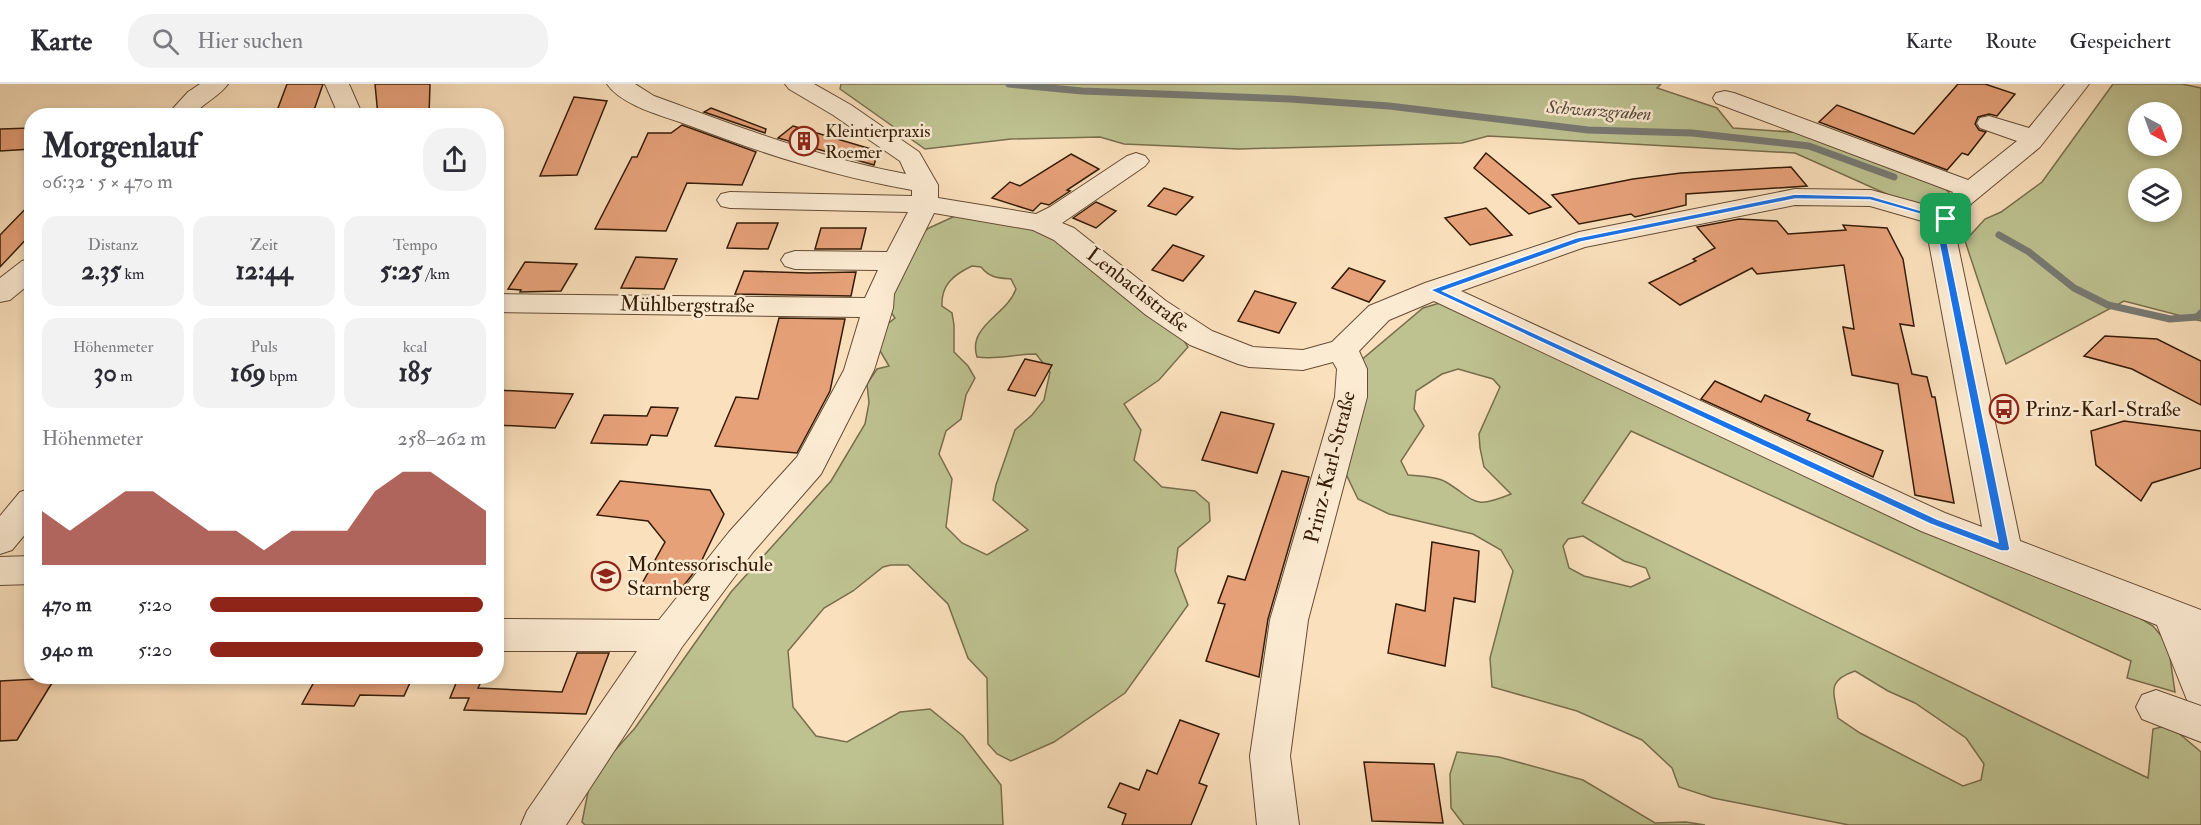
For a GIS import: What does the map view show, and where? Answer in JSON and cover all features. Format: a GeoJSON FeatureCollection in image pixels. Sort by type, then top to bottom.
{"type":"FeatureCollection","features":[{"type":"Feature","properties":{"kind":"street"},"geometry":{"type":"LineString","coordinates":[[186,108],[216,84]]}},
{"type":"Feature","properties":{"kind":"street"},"geometry":{"type":"LineString","coordinates":[[337,84],[348,108]]}},
{"type":"Feature","properties":{"kind":"street"},"geometry":{"type":"LineString","coordinates":[[619,84],[645,100],[772,148],[925,195]]}},
{"type":"Feature","properties":{"kind":"street"},"geometry":{"type":"LineString","coordinates":[[542,825],[669,636],[741,542],[809,465],[859,370],[878,308],[880,294],[925,195],[910,157],[842,110],[797,84]]}},
{"type":"Feature","properties":{"kind":"street"},"geometry":{"type":"LineString","coordinates":[[2004,549],[1940,227],[1971,190],[2034,138],[2077,84]]}},
{"type":"Feature","properties":{"kind":"street"},"geometry":{"type":"LineString","coordinates":[[1725,98],[1971,190]]}},
{"type":"Feature","properties":{"kind":"street"},"geometry":{"type":"LineString","coordinates":[[1989,123],[2034,138]]}},
{"type":"Feature","properties":{"kind":"street"},"geometry":{"type":"LineString","coordinates":[[1040,223],[1060,213],[1136,161]]}},
{"type":"Feature","properties":{"kind":"street"},"geometry":{"type":"LineString","coordinates":[[730,200],[925,195]]}},
{"type":"Feature","properties":{"kind":"street","name":"Lenbachstraße"},"geometry":{"type":"LineString","coordinates":[[925,195],[1040,223],[1064,234],[1156,308],[1201,338],[1249,357],[1303,360],[1343,349]]}},
{"type":"Feature","properties":{"kind":"street"},"geometry":{"type":"LineString","coordinates":[[1343,349],[1379,313],[1435,290],[1579,240],[1795,197],[1871,198],[1946,219]]}},
{"type":"Feature","properties":{"kind":"street"},"geometry":{"type":"LineString","coordinates":[[795,260],[896,261]]}},
{"type":"Feature","properties":{"kind":"street"},"geometry":{"type":"LineString","coordinates":[[0,293],[24,274]]}},
{"type":"Feature","properties":{"kind":"street"},"geometry":{"type":"LineString","coordinates":[[1435,290],[1933,522],[2186,621],[2201,688]]}},
{"type":"Feature","properties":{"kind":"street","name":"Mühlbergstraße"},"geometry":{"type":"LineString","coordinates":[[504,303],[878,308]]}},
{"type":"Feature","properties":{"kind":"street","name":"Prinz-Karl-Straße"},"geometry":{"type":"LineString","coordinates":[[1278,825],[1270,756],[1289,620],[1351,398],[1352,369],[1343,349]]}},
{"type":"Feature","properties":{"kind":"street"},"geometry":{"type":"LineString","coordinates":[[0,540],[24,511]]}},
{"type":"Feature","properties":{"kind":"street"},"geometry":{"type":"LineString","coordinates":[[0,571],[24,570]]}},
{"type":"Feature","properties":{"kind":"street"},"geometry":{"type":"LineString","coordinates":[[504,635],[669,636]]}},
{"type":"Feature","properties":{"kind":"street"},"geometry":{"type":"LineString","coordinates":[[2156,707],[2201,724]]}},
{"type":"Feature","properties":{"kind":"green space"},"geometry":{"type":"Polygon","coordinates":[[[841,84],[1661,84],[1657,88],[1717,108],[1733,128],[1805,133],[1944,186],[1949,193],[1932,208],[1909,204],[1795,153],[1488,136],[1462,143],[1239,149],[1124,144],[1100,137],[1011,139],[925,149],[840,89],[841,84]]]}},
{"type":"Feature","properties":{"kind":"green space"},"geometry":{"type":"Polygon","coordinates":[[[2113,84],[2182,84],[2201,88],[2201,321],[2124,301],[2006,364],[1965,241],[1985,219],[2001,212],[2042,182],[2113,84]]]}},
{"type":"Feature","properties":{"kind":"green space"},"geometry":{"type":"Polygon","coordinates":[[[955,216],[999,219],[1056,235],[1180,334],[1188,347],[1159,380],[1124,404],[1141,430],[1134,460],[1162,487],[1195,491],[1209,503],[1210,521],[1178,548],[1175,571],[1188,605],[1125,693],[1054,742],[1011,761],[997,754],[988,744],[987,678],[968,658],[948,604],[908,565],[883,567],[853,591],[824,608],[788,651],[793,707],[816,736],[847,742],[900,712],[930,709],[963,736],[1001,785],[1003,825],[585,825],[582,822],[591,777],[635,728],[731,592],[831,481],[865,424],[869,403],[867,384],[877,369],[889,366],[879,349],[881,329],[895,318],[888,308],[911,241],[929,228],[955,216]],[[972,266],[954,277],[946,286],[942,299],[942,306],[952,313],[954,352],[968,366],[975,378],[966,395],[961,419],[946,431],[939,454],[952,479],[946,527],[962,543],[987,555],[1028,530],[993,500],[1015,430],[1044,400],[1050,372],[1036,354],[977,357],[975,346],[978,337],[989,321],[1005,306],[1016,289],[1011,279],[998,278],[981,267],[972,266]]]}},
{"type":"Feature","properties":{"kind":"green space"},"geometry":{"type":"Polygon","coordinates":[[[1443,302],[2119,605],[2153,626],[2168,644],[2175,692],[2127,678],[2131,661],[1631,431],[1582,503],[2148,778],[2153,729],[2169,725],[2201,752],[2201,825],[1849,825],[1713,798],[1679,787],[1672,768],[1642,740],[1577,711],[1492,687],[1490,658],[1513,571],[1501,550],[1473,534],[1389,514],[1358,499],[1346,474],[1359,362],[1423,308],[1443,302]],[[1458,369],[1442,374],[1416,391],[1414,409],[1424,426],[1401,461],[1408,475],[1446,482],[1476,501],[1489,502],[1511,494],[1484,467],[1480,448],[1479,434],[1500,387],[1493,379],[1458,369]],[[1583,536],[1568,539],[1563,546],[1569,568],[1584,576],[1631,587],[1650,578],[1646,568],[1624,561],[1583,536]],[[1855,671],[1836,683],[1834,688],[1838,718],[1860,733],[1963,786],[1981,780],[1984,764],[1966,738],[1915,703],[1888,691],[1855,671]]]}},
{"type":"Feature","properties":{"kind":"green space"},"geometry":{"type":"Polygon","coordinates":[[[1457,752],[1499,757],[1583,780],[1655,823],[1686,822],[1705,825],[1464,825],[1451,808],[1450,774],[1457,752]]]}},
{"type":"Feature","properties":{"kind":"building"},"geometry":{"type":"Polygon","coordinates":[[[287,84],[323,84],[315,108],[278,108],[287,84]]]}},
{"type":"Feature","properties":{"kind":"building"},"geometry":{"type":"Polygon","coordinates":[[[375,84],[430,84],[429,108],[377,108],[375,84]]]}},
{"type":"Feature","properties":{"kind":"building"},"geometry":{"type":"Polygon","coordinates":[[[1958,84],[1985,84],[2015,94],[1997,116],[1989,114],[1978,117],[1975,124],[1979,130],[1986,132],[1968,155],[1962,153],[1947,170],[1819,122],[1837,105],[1914,134],[1958,84]]]}},
{"type":"Feature","properties":{"kind":"building"},"geometry":{"type":"Polygon","coordinates":[[[574,97],[607,101],[577,175],[540,176],[574,97]]]}},
{"type":"Feature","properties":{"kind":"building"},"geometry":{"type":"Polygon","coordinates":[[[711,108],[766,129],[765,133],[704,112],[711,108]]]}},
{"type":"Feature","properties":{"kind":"building"},"geometry":{"type":"Polygon","coordinates":[[[682,125],[756,152],[742,185],[687,183],[666,231],[595,229],[632,157],[637,157],[648,133],[671,133],[682,125]]]}},
{"type":"Feature","properties":{"kind":"building"},"geometry":{"type":"Polygon","coordinates":[[[793,126],[878,151],[874,165],[778,138],[793,126]]]}},
{"type":"Feature","properties":{"kind":"building"},"geometry":{"type":"Polygon","coordinates":[[[24,128],[24,150],[0,151],[0,129],[24,128]]]}},
{"type":"Feature","properties":{"kind":"building"},"geometry":{"type":"Polygon","coordinates":[[[1486,153],[1551,207],[1529,214],[1474,168],[1486,153]]]}},
{"type":"Feature","properties":{"kind":"building"},"geometry":{"type":"Polygon","coordinates":[[[1071,154],[1099,169],[1049,205],[1041,203],[1033,211],[992,198],[1010,182],[1020,186],[1071,154]]]}},
{"type":"Feature","properties":{"kind":"building"},"geometry":{"type":"Polygon","coordinates":[[[1791,167],[1807,186],[1686,194],[1686,205],[1635,217],[1631,214],[1579,224],[1552,195],[1633,179],[1681,173],[1791,167]]]}},
{"type":"Feature","properties":{"kind":"building"},"geometry":{"type":"Polygon","coordinates":[[[1164,188],[1193,197],[1176,215],[1148,206],[1164,188]]]}},
{"type":"Feature","properties":{"kind":"building"},"geometry":{"type":"Polygon","coordinates":[[[1096,202],[1116,211],[1096,228],[1073,218],[1096,202]]]}},
{"type":"Feature","properties":{"kind":"building"},"geometry":{"type":"Polygon","coordinates":[[[1486,208],[1512,235],[1470,245],[1445,218],[1486,208]]]}},
{"type":"Feature","properties":{"kind":"building"},"geometry":{"type":"Polygon","coordinates":[[[24,210],[24,242],[0,267],[0,235],[24,210]]]}},
{"type":"Feature","properties":{"kind":"building"},"geometry":{"type":"Polygon","coordinates":[[[1739,219],[1777,221],[1788,234],[1846,230],[1843,225],[1887,228],[1903,259],[1914,326],[1900,324],[1912,374],[1927,377],[1932,397],[1935,397],[1954,503],[1915,495],[1898,384],[1852,375],[1843,327],[1854,329],[1844,265],[1757,274],[1752,268],[1680,305],[1649,283],[1696,261],[1693,259],[1715,248],[1697,227],[1739,219]]]}},
{"type":"Feature","properties":{"kind":"building"},"geometry":{"type":"Polygon","coordinates":[[[737,223],[778,223],[768,249],[727,248],[737,223]]]}},
{"type":"Feature","properties":{"kind":"building"},"geometry":{"type":"Polygon","coordinates":[[[821,228],[866,228],[861,249],[815,249],[821,228]]]}},
{"type":"Feature","properties":{"kind":"building"},"geometry":{"type":"Polygon","coordinates":[[[1173,245],[1204,256],[1183,281],[1152,270],[1173,245]]]}},
{"type":"Feature","properties":{"kind":"building"},"geometry":{"type":"Polygon","coordinates":[[[636,257],[677,259],[664,289],[621,288],[636,257]]]}},
{"type":"Feature","properties":{"kind":"building"},"geometry":{"type":"Polygon","coordinates":[[[525,262],[577,264],[561,291],[520,292],[521,290],[508,289],[525,262]]]}},
{"type":"Feature","properties":{"kind":"building"},"geometry":{"type":"Polygon","coordinates":[[[1349,268],[1385,281],[1369,302],[1332,288],[1349,268]]]}},
{"type":"Feature","properties":{"kind":"building"},"geometry":{"type":"Polygon","coordinates":[[[744,271],[856,272],[851,296],[735,294],[744,271]]]}},
{"type":"Feature","properties":{"kind":"building"},"geometry":{"type":"Polygon","coordinates":[[[1255,291],[1296,303],[1279,333],[1238,321],[1255,291]]]}},
{"type":"Feature","properties":{"kind":"building"},"geometry":{"type":"Polygon","coordinates":[[[779,318],[845,319],[830,391],[797,453],[715,446],[736,397],[758,399],[779,318]]]}},
{"type":"Feature","properties":{"kind":"building"},"geometry":{"type":"Polygon","coordinates":[[[2105,336],[2157,339],[2201,361],[2201,405],[2132,369],[2084,356],[2105,336]]]}},
{"type":"Feature","properties":{"kind":"building"},"geometry":{"type":"Polygon","coordinates":[[[1025,359],[1052,365],[1035,396],[1008,390],[1025,359]]]}},
{"type":"Feature","properties":{"kind":"building"},"geometry":{"type":"Polygon","coordinates":[[[1715,381],[1761,402],[1765,395],[1810,414],[1807,420],[1883,451],[1873,477],[1701,399],[1715,381]]]}},
{"type":"Feature","properties":{"kind":"building"},"geometry":{"type":"Polygon","coordinates":[[[504,390],[573,394],[555,428],[504,425],[504,390]]]}},
{"type":"Feature","properties":{"kind":"building"},"geometry":{"type":"Polygon","coordinates":[[[651,407],[678,408],[667,436],[651,435],[647,445],[591,443],[604,415],[647,416],[651,407]]]}},
{"type":"Feature","properties":{"kind":"building"},"geometry":{"type":"Polygon","coordinates":[[[1221,412],[1274,424],[1257,473],[1202,460],[1221,412]]]}},
{"type":"Feature","properties":{"kind":"building"},"geometry":{"type":"Polygon","coordinates":[[[2124,421],[2201,431],[2201,468],[2152,483],[2141,501],[2096,465],[2091,431],[2124,421]]]}},
{"type":"Feature","properties":{"kind":"building"},"geometry":{"type":"Polygon","coordinates":[[[1282,471],[1309,477],[1268,619],[1259,677],[1206,661],[1225,604],[1218,603],[1228,576],[1245,580],[1282,471]]]}},
{"type":"Feature","properties":{"kind":"building"},"geometry":{"type":"Polygon","coordinates":[[[620,481],[710,490],[724,514],[699,566],[681,589],[640,587],[665,542],[648,521],[597,515],[620,481]]]}},
{"type":"Feature","properties":{"kind":"building"},"geometry":{"type":"Polygon","coordinates":[[[1432,542],[1479,551],[1475,602],[1454,598],[1445,666],[1388,653],[1396,604],[1425,611],[1432,542]]]}},
{"type":"Feature","properties":{"kind":"building"},"geometry":{"type":"Polygon","coordinates":[[[577,653],[609,653],[586,714],[464,710],[469,698],[450,698],[456,684],[480,684],[478,688],[562,692],[577,653]]]}},
{"type":"Feature","properties":{"kind":"building"},"geometry":{"type":"Polygon","coordinates":[[[24,680],[24,684],[51,684],[17,740],[0,741],[0,681],[24,680]]]}},
{"type":"Feature","properties":{"kind":"building"},"geometry":{"type":"Polygon","coordinates":[[[313,684],[409,684],[404,696],[360,695],[354,706],[302,704],[313,684]]]}},
{"type":"Feature","properties":{"kind":"building"},"geometry":{"type":"Polygon","coordinates":[[[1180,720],[1219,734],[1199,783],[1207,786],[1191,825],[1122,825],[1126,814],[1108,807],[1120,783],[1139,790],[1147,770],[1157,774],[1180,720]]]}},
{"type":"Feature","properties":{"kind":"building"},"geometry":{"type":"Polygon","coordinates":[[[1364,762],[1434,764],[1443,823],[1372,821],[1364,762]]]}},
{"type":"Feature","properties":{"kind":"waterway","name":"Schwarzgraben"},"geometry":{"type":"LineString","coordinates":[[1009,84],[1082,91],[1290,99],[1389,106],[1588,130],[1692,133],[1809,146],[1894,177]]}},
{"type":"Feature","properties":{"kind":"waterway"},"geometry":{"type":"LineString","coordinates":[[1999,235],[2029,252],[2074,288],[2108,305],[2170,319],[2197,317],[2201,313]]}},
{"type":"Feature","properties":{"kind":"place","name":"Kleintierpraxis Roemer"},"geometry":{"type":"Point","coordinates":[804,141]}},
{"type":"Feature","properties":{"kind":"place","name":"Prinz-Karl-Straße"},"geometry":{"type":"Point","coordinates":[2004,409]}},
{"type":"Feature","properties":{"kind":"place","name":"Montessorischule Starnberg"},"geometry":{"type":"Point","coordinates":[606,576]}},
{"type":"Feature","properties":{"kind":"route"},"geometry":{"type":"LineString","coordinates":[[1795,197],[1871,198],[1946,219],[1940,227],[2004,549],[1933,522],[1435,290],[1579,240],[1795,197]]}}]}
